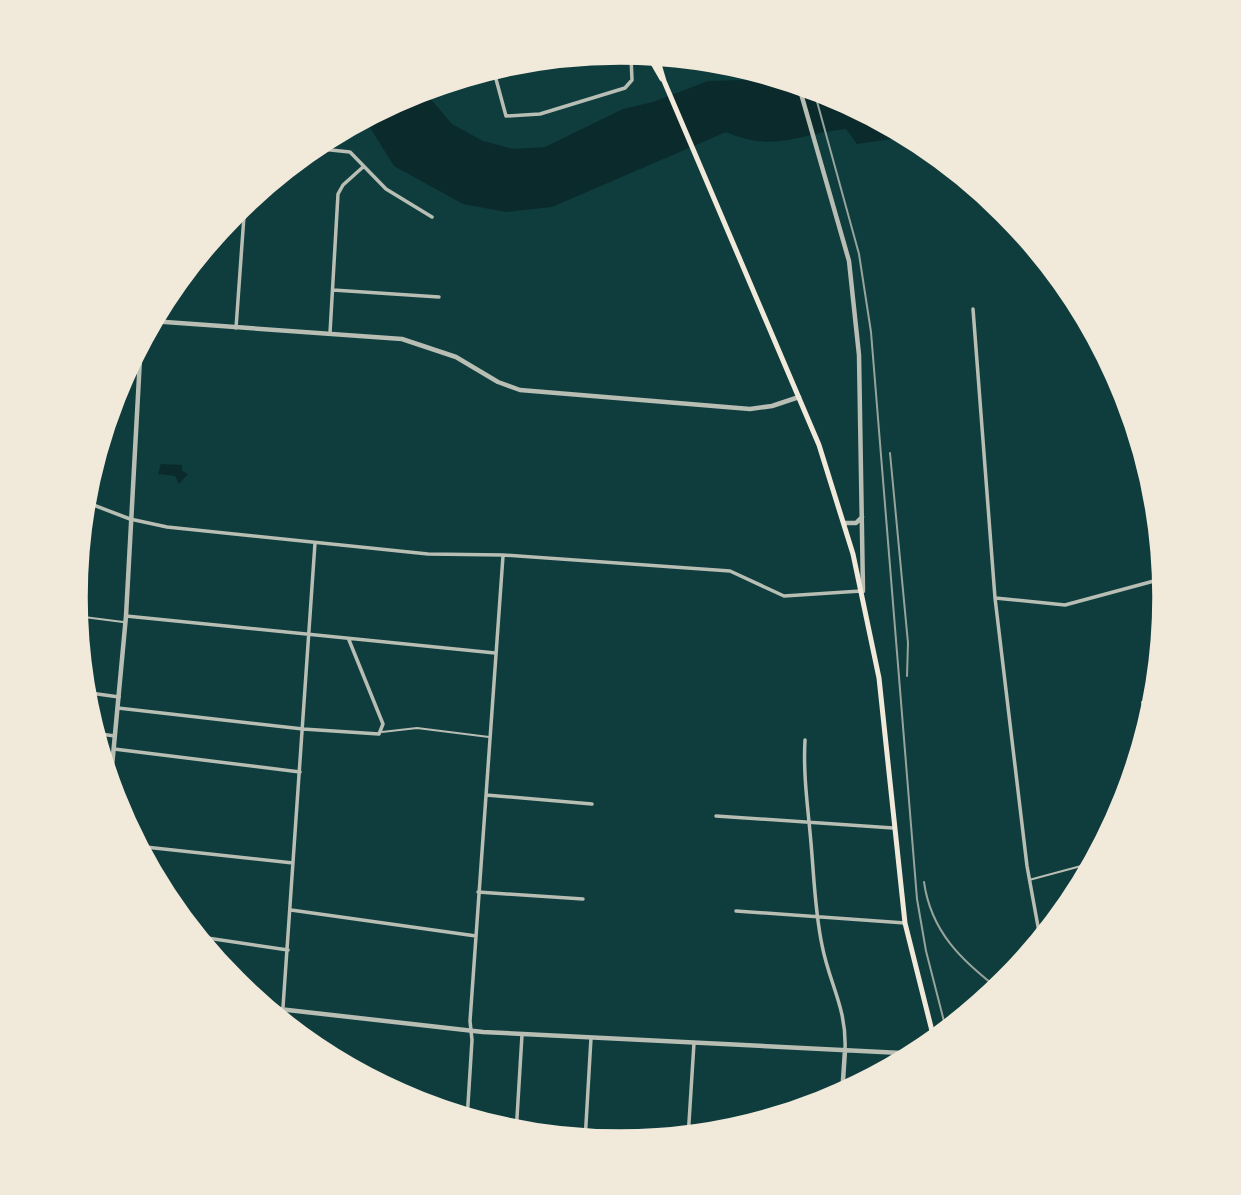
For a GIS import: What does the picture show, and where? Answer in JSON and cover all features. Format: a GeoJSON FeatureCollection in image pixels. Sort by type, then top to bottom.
{"type":"FeatureCollection","features":[{"type":"Feature","properties":{"kind":"main road"},"geometry":{"type":"LineString","coordinates":[[654,64],[664,81]]}},
{"type":"Feature","properties":{"kind":"main road"},"geometry":{"type":"LineString","coordinates":[[659,64],[693,151],[823,455],[845,523],[863,591],[883,710],[893,828],[905,923],[932,1032]]}},
{"type":"Feature","properties":{"kind":"street"},"geometry":{"type":"LineString","coordinates":[[496,78],[506,116],[540,114],[625,88],[632,80],[631,63]]}},
{"type":"Feature","properties":{"kind":"street"},"geometry":{"type":"LineString","coordinates":[[94,505],[130,519],[167,527],[315,543],[428,554],[503,555],[730,571],[783,596],[863,591],[859,355],[849,261],[801,95]]}},
{"type":"Feature","properties":{"kind":"street"},"geometry":{"type":"LineString","coordinates":[[329,150],[350,152],[386,188],[432,217]]}},
{"type":"Feature","properties":{"kind":"street"},"geometry":{"type":"LineString","coordinates":[[330,333],[338,194],[343,185],[363,167]]}},
{"type":"Feature","properties":{"kind":"street"},"geometry":{"type":"LineString","coordinates":[[236,328],[244,219]]}},
{"type":"Feature","properties":{"kind":"street"},"geometry":{"type":"LineString","coordinates":[[333,290],[439,297]]}},
{"type":"Feature","properties":{"kind":"street"},"geometry":{"type":"LineString","coordinates":[[973,309],[995,598],[1029,880],[1039,930]]}},
{"type":"Feature","properties":{"kind":"street"},"geometry":{"type":"LineString","coordinates":[[163,322],[402,339],[427,345],[456,357],[498,382],[543,394],[750,409],[772,406],[799,397]]}},
{"type":"Feature","properties":{"kind":"street"},"geometry":{"type":"LineString","coordinates":[[112,764],[125,619],[139,364]]}},
{"type":"Feature","properties":{"kind":"street"},"geometry":{"type":"LineString","coordinates":[[845,523],[859,521],[863,513]]}},
{"type":"Feature","properties":{"kind":"street"},"geometry":{"type":"LineString","coordinates":[[283,1007],[315,543]]}},
{"type":"Feature","properties":{"kind":"street"},"geometry":{"type":"LineString","coordinates":[[467,1110],[478,892],[503,555]]}},
{"type":"Feature","properties":{"kind":"street"},"geometry":{"type":"LineString","coordinates":[[995,598],[1065,605],[1155,581]]}},
{"type":"Feature","properties":{"kind":"street"},"geometry":{"type":"LineString","coordinates":[[125,619],[495,653]]}},
{"type":"Feature","properties":{"kind":"street"},"geometry":{"type":"LineString","coordinates":[[118,708],[374,736],[382,732],[383,724],[349,640]]}},
{"type":"Feature","properties":{"kind":"street"},"geometry":{"type":"LineString","coordinates":[[95,694],[119,697]]}},
{"type":"Feature","properties":{"kind":"street"},"geometry":{"type":"LineString","coordinates":[[104,734],[115,736]]}},
{"type":"Feature","properties":{"kind":"street"},"geometry":{"type":"LineString","coordinates":[[805,740],[803,775],[817,918],[827,966],[841,1002],[846,1026],[843,1083]]}},
{"type":"Feature","properties":{"kind":"street"},"geometry":{"type":"LineString","coordinates":[[114,749],[300,772]]}},
{"type":"Feature","properties":{"kind":"street"},"geometry":{"type":"LineString","coordinates":[[486,795],[593,804]]}},
{"type":"Feature","properties":{"kind":"street"},"geometry":{"type":"LineString","coordinates":[[716,816],[893,828]]}},
{"type":"Feature","properties":{"kind":"street"},"geometry":{"type":"LineString","coordinates":[[148,847],[293,863]]}},
{"type":"Feature","properties":{"kind":"street"},"geometry":{"type":"LineString","coordinates":[[478,892],[583,899]]}},
{"type":"Feature","properties":{"kind":"street"},"geometry":{"type":"LineString","coordinates":[[290,910],[476,936]]}},
{"type":"Feature","properties":{"kind":"street"},"geometry":{"type":"LineString","coordinates":[[736,911],[905,923]]}},
{"type":"Feature","properties":{"kind":"street"},"geometry":{"type":"LineString","coordinates":[[209,938],[288,950]]}},
{"type":"Feature","properties":{"kind":"street"},"geometry":{"type":"LineString","coordinates":[[277,1007],[471,1031],[899,1053]]}},
{"type":"Feature","properties":{"kind":"street"},"geometry":{"type":"LineString","coordinates":[[517,1122],[522,1034]]}},
{"type":"Feature","properties":{"kind":"street"},"geometry":{"type":"LineString","coordinates":[[586,1131],[591,1038]]}},
{"type":"Feature","properties":{"kind":"street"},"geometry":{"type":"LineString","coordinates":[[689,1127],[694,1043]]}},
{"type":"Feature","properties":{"kind":"lane"},"geometry":{"type":"LineString","coordinates":[[87,617],[125,619]]}},
{"type":"Feature","properties":{"kind":"lane"},"geometry":{"type":"LineString","coordinates":[[1142,702],[1143,709]]}},
{"type":"Feature","properties":{"kind":"lane"},"geometry":{"type":"LineString","coordinates":[[382,732],[418,728],[490,737]]}},
{"type":"Feature","properties":{"kind":"lane"},"geometry":{"type":"LineString","coordinates":[[1029,880],[1083,866]]}},
{"type":"Feature","properties":{"kind":"water"},"geometry":{"type":"Polygon","coordinates":[[[708,81],[762,82],[792,91],[857,118],[894,139],[857,144],[846,129],[773,142],[743,138],[726,132],[552,207],[506,212],[463,204],[394,166],[369,126],[430,98],[452,124],[483,141],[513,149],[545,147],[623,109],[653,102],[708,81]]]}},
{"type":"Feature","properties":{"kind":"water"},"geometry":{"type":"Polygon","coordinates":[[[161,464],[182,465],[182,471],[188,474],[179,484],[175,476],[158,474],[161,464]]]}},
{"type":"Feature","properties":{"kind":"railway"},"geometry":{"type":"LineString","coordinates":[[817,101],[859,254],[871,332],[917,899],[926,951],[944,1023]]}},
{"type":"Feature","properties":{"kind":"railway"},"geometry":{"type":"LineString","coordinates":[[890,453],[908,643],[907,676]]}},
{"type":"Feature","properties":{"kind":"railway"},"geometry":{"type":"LineString","coordinates":[[924,882],[933,916],[950,944],[990,982]]}}]}
